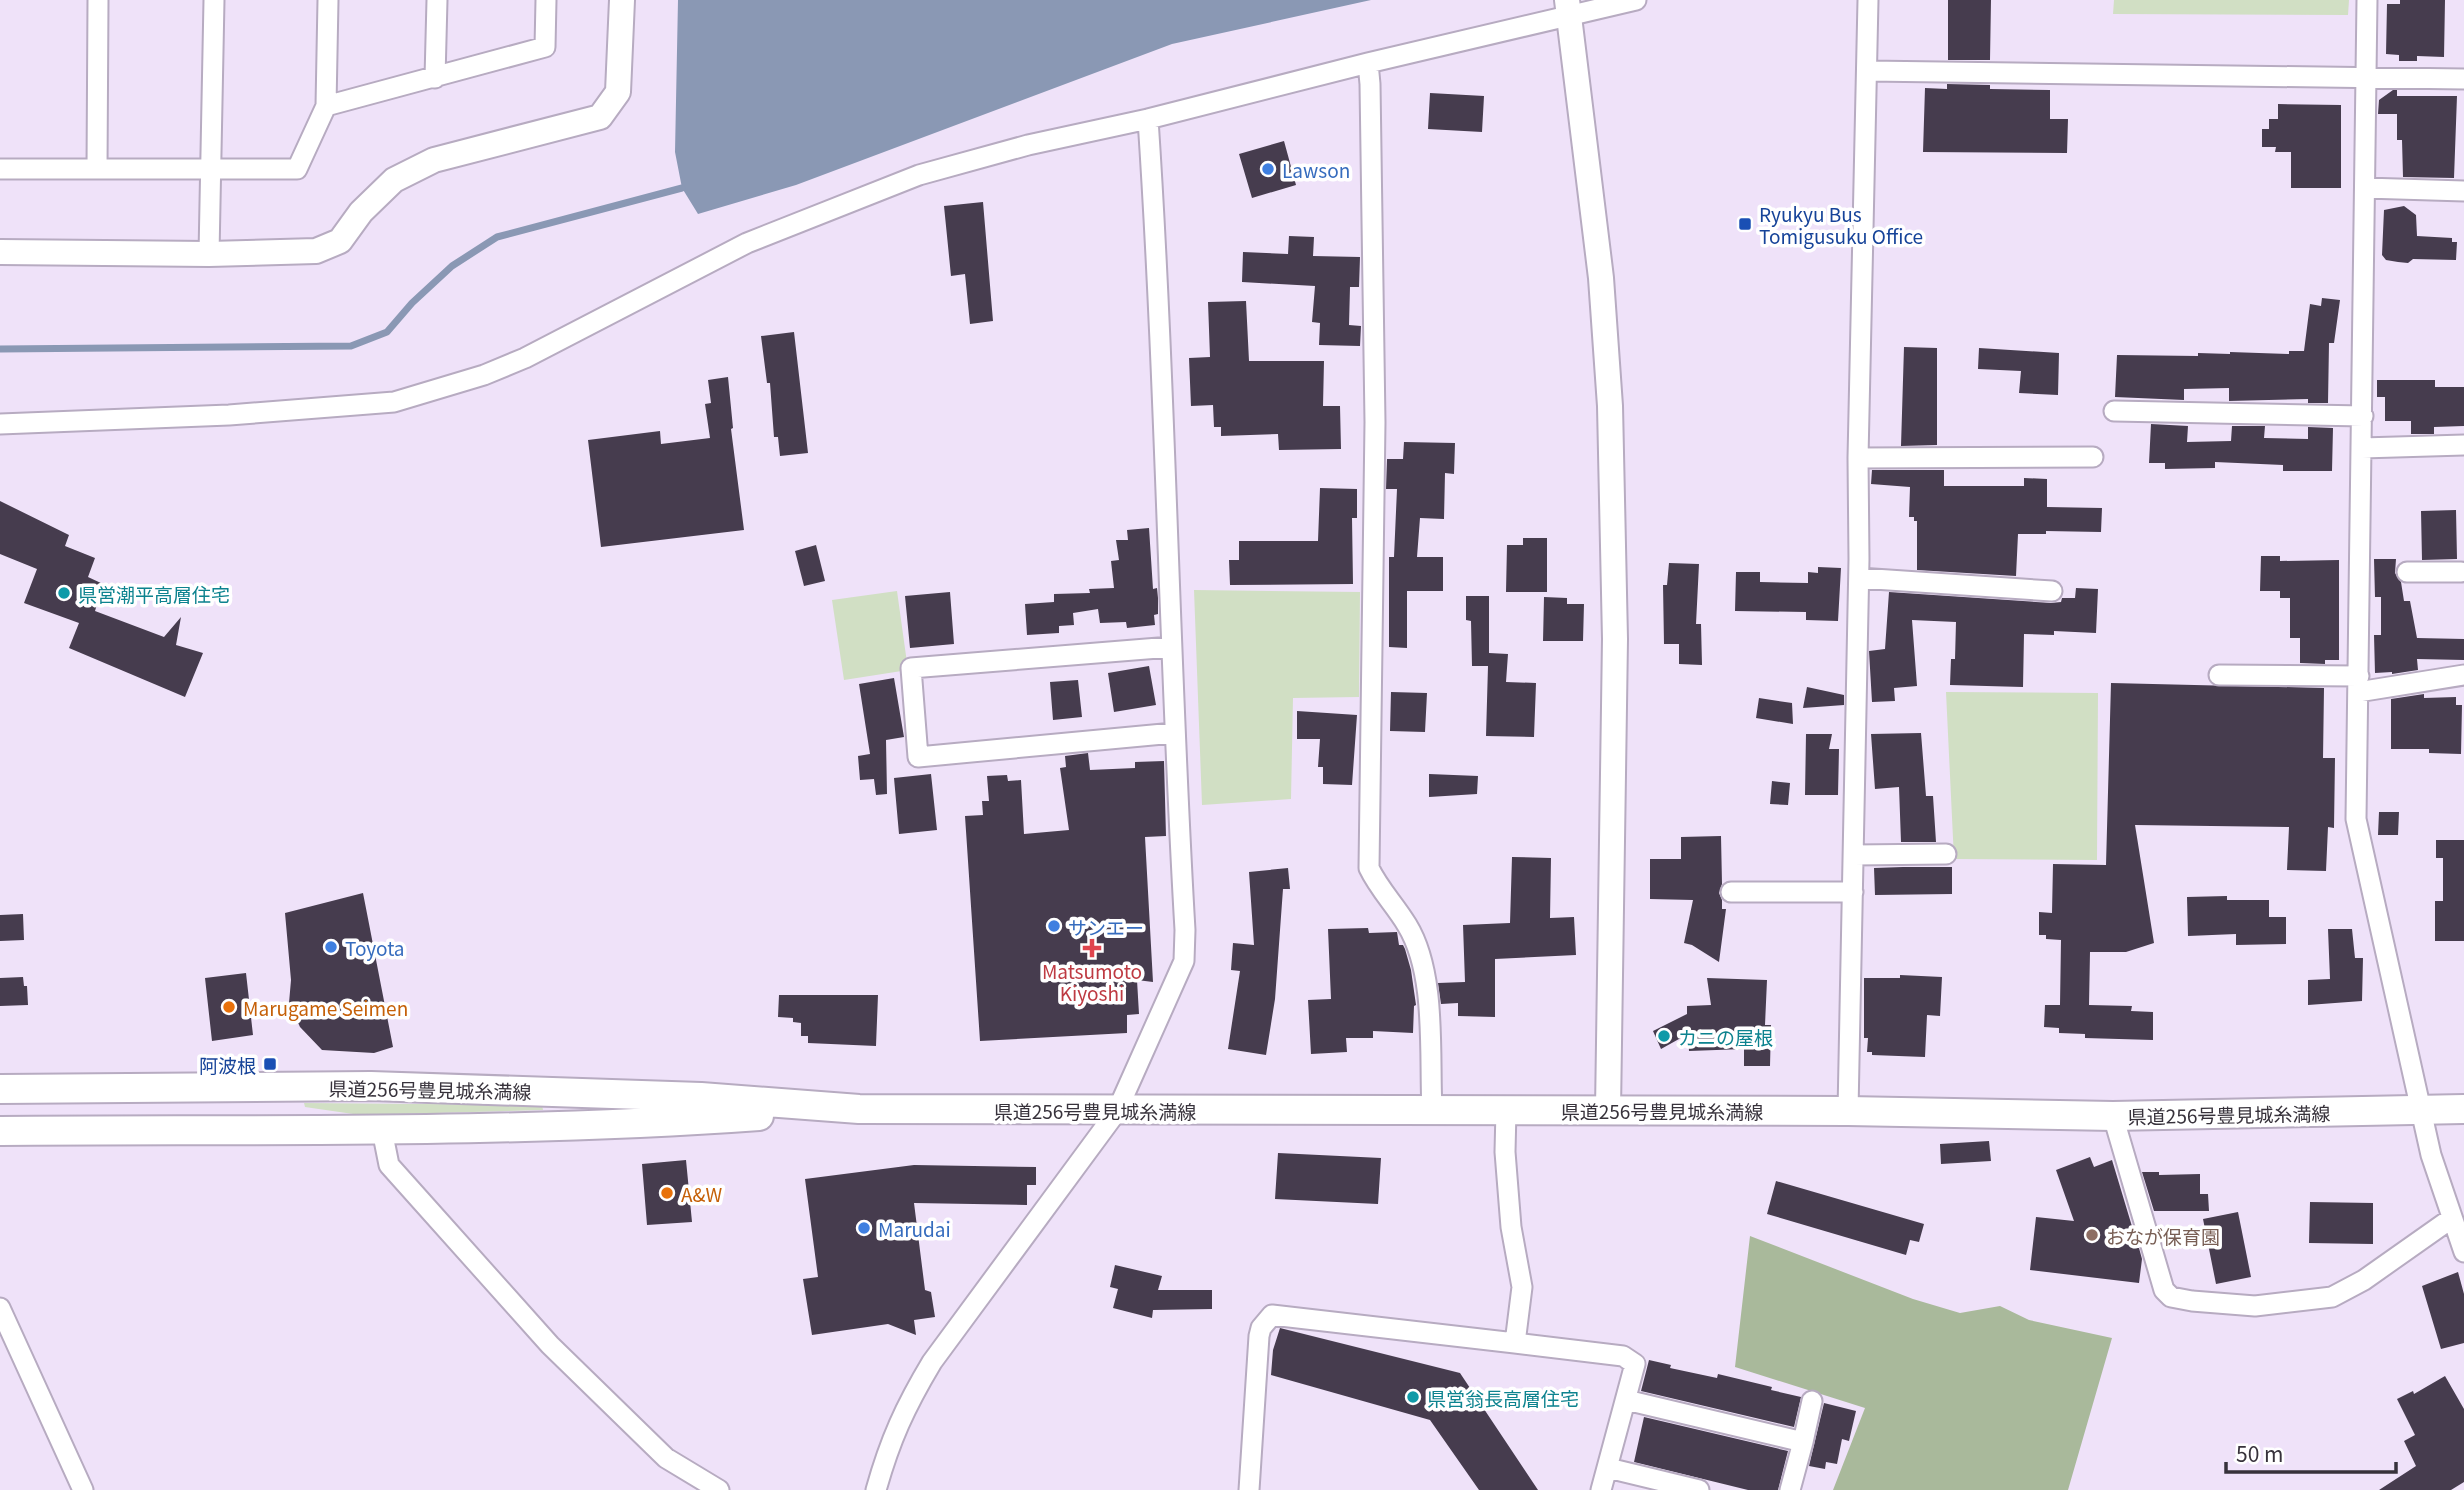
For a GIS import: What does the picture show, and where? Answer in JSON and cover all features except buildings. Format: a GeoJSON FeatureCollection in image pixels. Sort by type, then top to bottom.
{"type":"FeatureCollection","features":[{"type":"Feature","properties":{"kind":"main road","name":"県道256号豊見城糸満線"},"geometry":{"type":"LineString","coordinates":[[0,1088],[371,1086],[701,1097],[859,1109],[1848,1111],[2113,1116],[2464,1109]]}},
{"type":"Feature","properties":{"kind":"main road","name":"県道256号豊見城糸満線"},"geometry":{"type":"LineString","coordinates":[[0,1131],[382,1130],[698,1120],[859,1109]]}},
{"type":"Feature","properties":{"kind":"street"},"geometry":{"type":"LineString","coordinates":[[97,169],[98,0]]}},
{"type":"Feature","properties":{"kind":"street"},"geometry":{"type":"LineString","coordinates":[[209,254],[214,0]]}},
{"type":"Feature","properties":{"kind":"street"},"geometry":{"type":"LineString","coordinates":[[0,169],[297,169],[326,106],[328,0]]}},
{"type":"Feature","properties":{"kind":"street"},"geometry":{"type":"LineString","coordinates":[[435,78],[437,0]]}},
{"type":"Feature","properties":{"kind":"street"},"geometry":{"type":"LineString","coordinates":[[326,106],[545,47],[546,0]]}},
{"type":"Feature","properties":{"kind":"street"},"geometry":{"type":"LineString","coordinates":[[0,252],[209,254],[316,251],[340,241],[361,212],[394,180],[434,160],[600,117],[618,92],[622,0]]}},
{"type":"Feature","properties":{"kind":"street"},"geometry":{"type":"LineString","coordinates":[[0,424],[229,415],[394,402],[484,375],[525,358],[747,243],[919,175],[1028,145],[1516,30],[1569,8],[1636,0]]}},
{"type":"Feature","properties":{"kind":"street"},"geometry":{"type":"LineString","coordinates":[[1848,1111],[1868,0]]}},
{"type":"Feature","properties":{"kind":"street"},"geometry":{"type":"LineString","coordinates":[[2367,0],[2356,819],[2419,1109],[2431,1155],[2464,1252]]}},
{"type":"Feature","properties":{"kind":"street"},"geometry":{"type":"LineString","coordinates":[[1569,8],[1601,278],[1610,406],[1615,639],[1608,1110]]}},
{"type":"Feature","properties":{"kind":"street"},"geometry":{"type":"LineString","coordinates":[[1368,63],[1375,422],[1369,868],[1375,881],[1408,926],[1419,953],[1427,985],[1432,1110]]}},
{"type":"Feature","properties":{"kind":"street"},"geometry":{"type":"LineString","coordinates":[[1868,71],[2464,79]]}},
{"type":"Feature","properties":{"kind":"street"},"geometry":{"type":"LineString","coordinates":[[876,1490],[889,1444],[910,1399],[932,1362],[1117,1111],[1184,961],[1185,930],[1174,733],[1163,395],[1148,118]]}},
{"type":"Feature","properties":{"kind":"street"},"geometry":{"type":"LineString","coordinates":[[2365,188],[2464,191]]}},
{"type":"Feature","properties":{"kind":"street"},"geometry":{"type":"LineString","coordinates":[[2114,411],[2363,416]]}},
{"type":"Feature","properties":{"kind":"street"},"geometry":{"type":"LineString","coordinates":[[2362,448],[2464,445]]}},
{"type":"Feature","properties":{"kind":"street"},"geometry":{"type":"LineString","coordinates":[[1858,458],[2093,457]]}},
{"type":"Feature","properties":{"kind":"street"},"geometry":{"type":"LineString","coordinates":[[2407,572],[2461,572]]}},
{"type":"Feature","properties":{"kind":"street"},"geometry":{"type":"LineString","coordinates":[[1858,578],[2052,590]]}},
{"type":"Feature","properties":{"kind":"street"},"geometry":{"type":"LineString","coordinates":[[1171,647],[911,668],[918,757],[1174,733]]}},
{"type":"Feature","properties":{"kind":"street"},"geometry":{"type":"LineString","coordinates":[[2219,675],[2358,684],[2464,675]]}},
{"type":"Feature","properties":{"kind":"street"},"geometry":{"type":"LineString","coordinates":[[1854,855],[1946,854]]}},
{"type":"Feature","properties":{"kind":"street"},"geometry":{"type":"LineString","coordinates":[[1731,892],[1853,892]]}},
{"type":"Feature","properties":{"kind":"street"},"geometry":{"type":"LineString","coordinates":[[1507,1110],[1505,1152],[1511,1227],[1522,1287],[1516,1343]]}},
{"type":"Feature","properties":{"kind":"street"},"geometry":{"type":"LineString","coordinates":[[2113,1116],[2164,1290],[2171,1297],[2255,1306],[2332,1297],[2364,1280],[2452,1218]]}},
{"type":"Feature","properties":{"kind":"street"},"geometry":{"type":"LineString","coordinates":[[382,1130],[389,1165],[550,1345],[666,1458],[719,1490]]}},
{"type":"Feature","properties":{"kind":"street"},"geometry":{"type":"LineString","coordinates":[[0,1308],[83,1490]]}},
{"type":"Feature","properties":{"kind":"street"},"geometry":{"type":"LineString","coordinates":[[1249,1490],[1259,1336],[1261,1328],[1272,1315],[1623,1356],[1635,1364],[1601,1490]]}},
{"type":"Feature","properties":{"kind":"street"},"geometry":{"type":"LineString","coordinates":[[1626,1400],[1803,1442]]}},
{"type":"Feature","properties":{"kind":"street"},"geometry":{"type":"LineString","coordinates":[[1790,1490],[1812,1401]]}},
{"type":"Feature","properties":{"kind":"street"},"geometry":{"type":"LineString","coordinates":[[1608,1468],[1699,1490]]}},
{"type":"Feature","properties":{"kind":"green space"},"geometry":{"type":"Polygon","coordinates":[[[2114,0],[2349,0],[2348,15],[2113,14],[2114,0]]]}},
{"type":"Feature","properties":{"kind":"green space"},"geometry":{"type":"Polygon","coordinates":[[[1194,590],[1360,592],[1359,697],[1293,698],[1291,799],[1202,805],[1194,590]]]}},
{"type":"Feature","properties":{"kind":"green space"},"geometry":{"type":"Polygon","coordinates":[[[897,591],[908,670],[844,680],[832,600],[897,591]]]}},
{"type":"Feature","properties":{"kind":"green space"},"geometry":{"type":"Polygon","coordinates":[[[1946,692],[2098,693],[2097,860],[1954,859],[1946,692]]]}},
{"type":"Feature","properties":{"kind":"green space"},"geometry":{"type":"Polygon","coordinates":[[[304,1103],[542,1105],[543,1110],[360,1115],[305,1107],[304,1103]]]}},
{"type":"Feature","properties":{"kind":"green space"},"geometry":{"type":"Polygon","coordinates":[[[1750,1236],[1913,1299],[1960,1313],[2000,1306],[2029,1320],[2112,1338],[2068,1490],[1833,1490],[1865,1408],[1735,1367],[1750,1236]]]}},
{"type":"Feature","properties":{"kind":"water"},"geometry":{"type":"Polygon","coordinates":[[[678,0],[1371,0],[1172,44],[796,185],[698,214],[682,188],[675,152],[678,0]]]}},
{"type":"Feature","properties":{"kind":"waterway"},"geometry":{"type":"LineString","coordinates":[[0,349],[351,346],[387,332],[412,303],[452,266],[497,237],[682,188]]}},
{"type":"Feature","properties":{"kind":"place","name":"Lawson"},"geometry":{"type":"Point","coordinates":[1268,169]}},
{"type":"Feature","properties":{"kind":"place","name":"Ryukyu Bus Tomigusuku Office"},"geometry":{"type":"Point","coordinates":[1745,224]}},
{"type":"Feature","properties":{"kind":"place","name":"県営潮平高層住宅"},"geometry":{"type":"Point","coordinates":[64,593]}},
{"type":"Feature","properties":{"kind":"place","name":"サンエー"},"geometry":{"type":"Point","coordinates":[1054,926]}},
{"type":"Feature","properties":{"kind":"place","name":"Toyota"},"geometry":{"type":"Point","coordinates":[331,947]}},
{"type":"Feature","properties":{"kind":"place","name":"Matsumoto Kiyoshi"},"geometry":{"type":"Point","coordinates":[1092,948]}},
{"type":"Feature","properties":{"kind":"place","name":"Marugame Seimen"},"geometry":{"type":"Point","coordinates":[229,1007]}},
{"type":"Feature","properties":{"kind":"place","name":"カニの屋根"},"geometry":{"type":"Point","coordinates":[1664,1036]}},
{"type":"Feature","properties":{"kind":"place","name":"阿波根"},"geometry":{"type":"Point","coordinates":[270,1064]}},
{"type":"Feature","properties":{"kind":"place","name":"A&W"},"geometry":{"type":"Point","coordinates":[667,1193]}},
{"type":"Feature","properties":{"kind":"place","name":"Marudai"},"geometry":{"type":"Point","coordinates":[864,1228]}},
{"type":"Feature","properties":{"kind":"place","name":"おなが保育園"},"geometry":{"type":"Point","coordinates":[2092,1235]}},
{"type":"Feature","properties":{"kind":"place","name":"県営翁長高層住宅"},"geometry":{"type":"Point","coordinates":[1413,1397]}}]}
